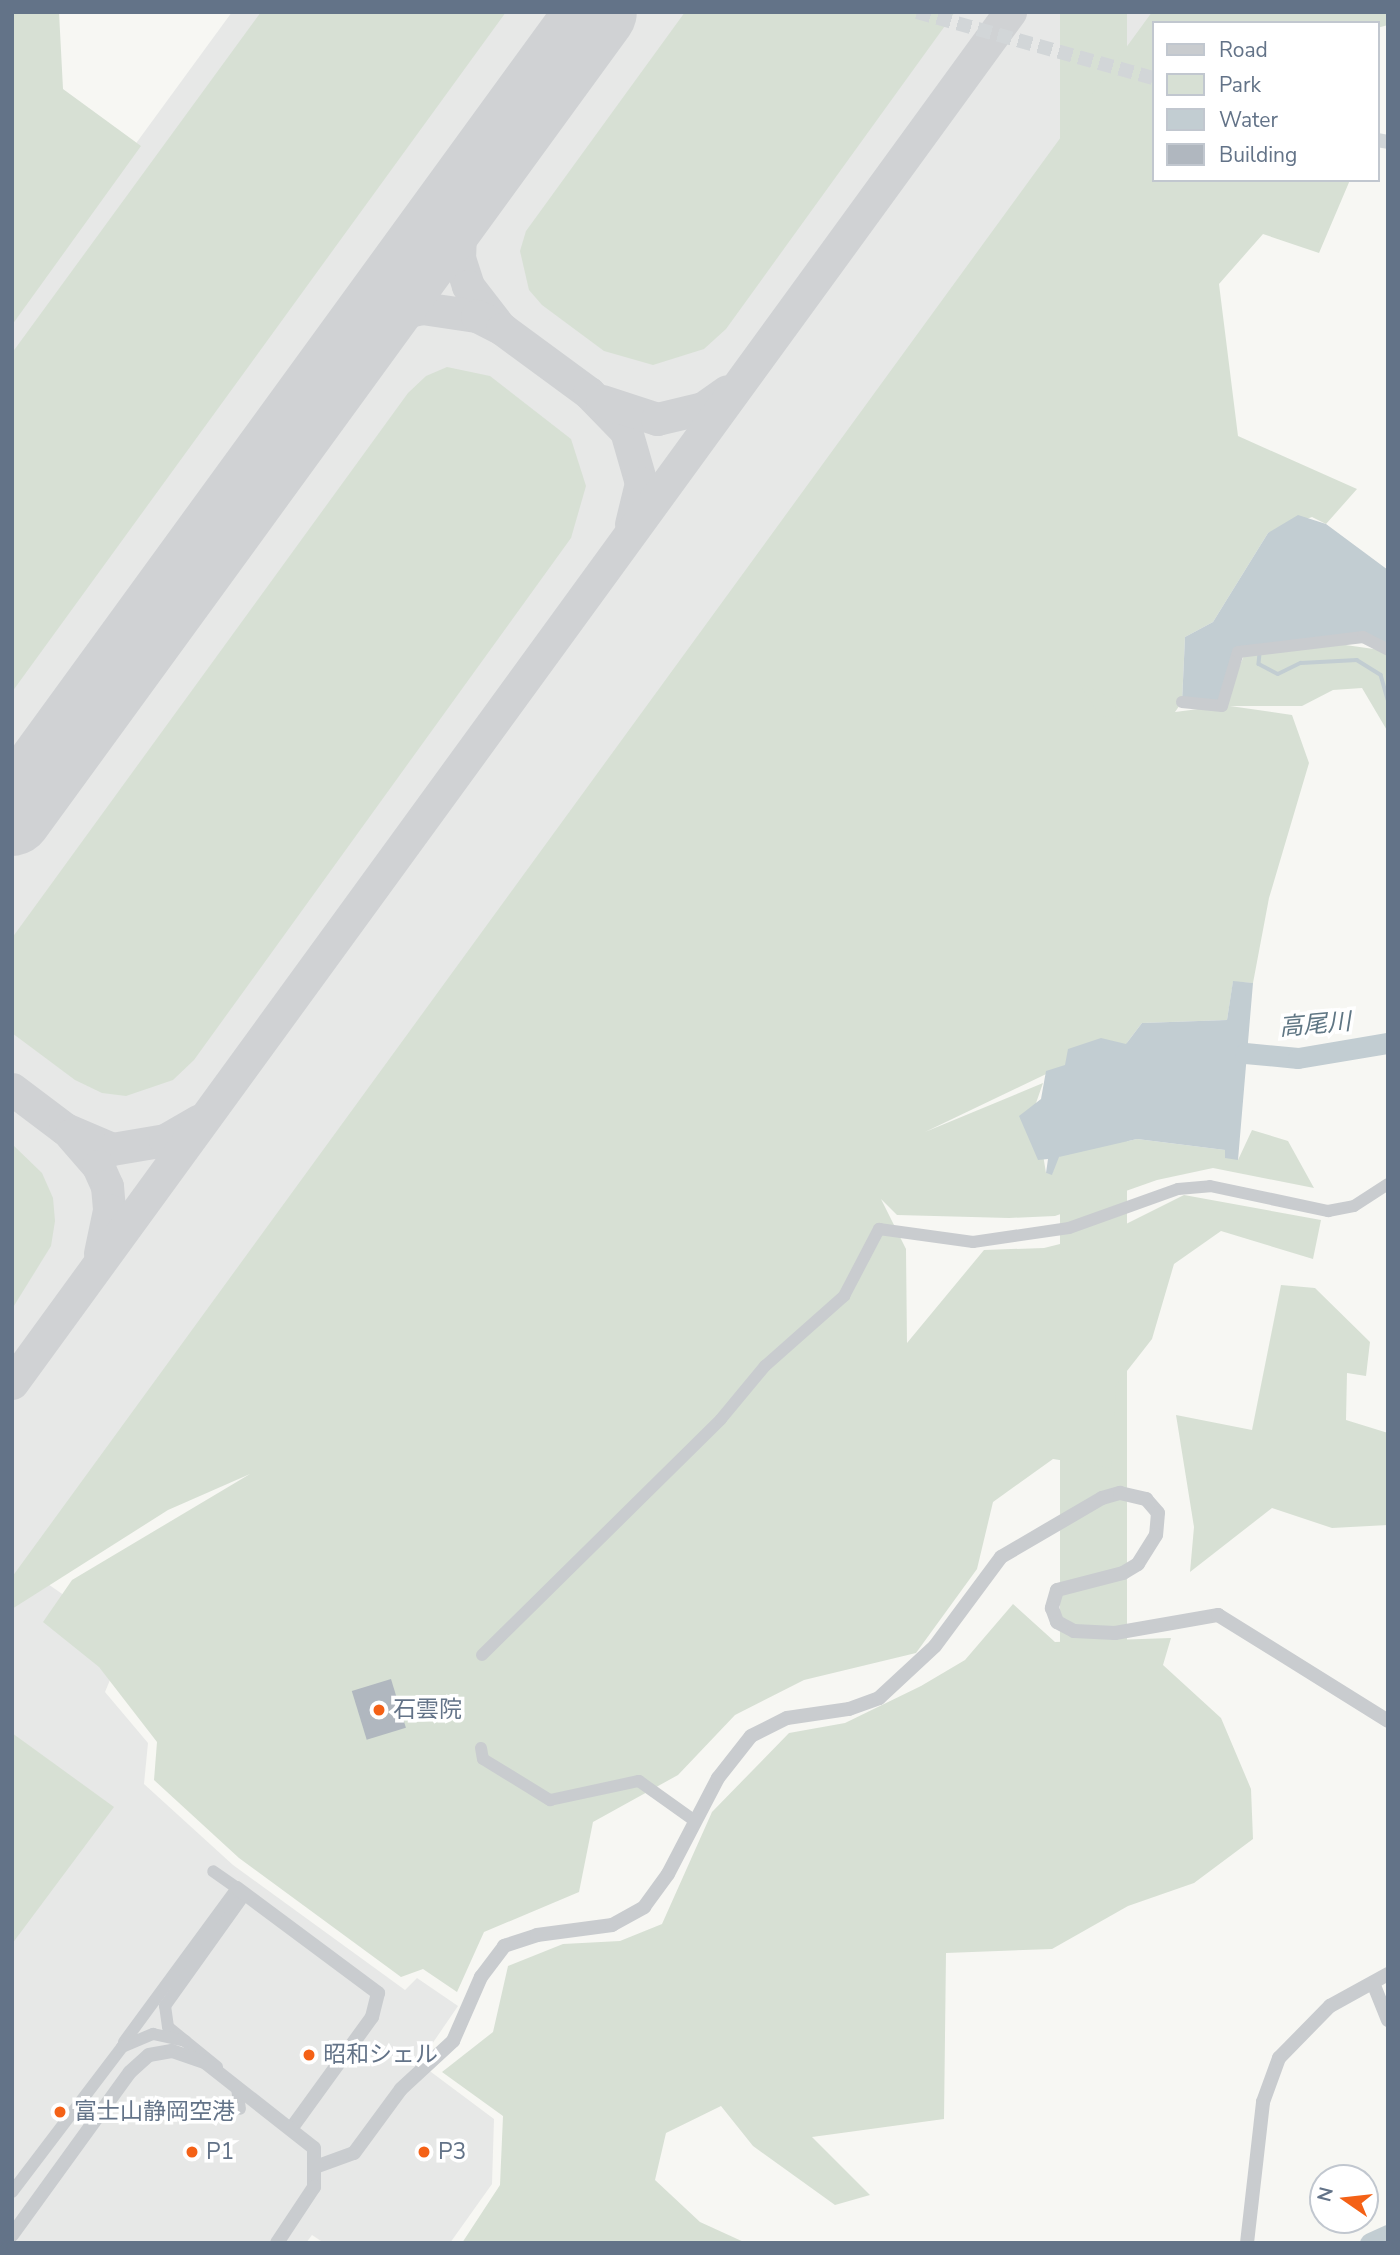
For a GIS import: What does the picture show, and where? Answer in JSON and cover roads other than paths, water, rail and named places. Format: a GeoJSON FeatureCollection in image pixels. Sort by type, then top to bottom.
{"type":"FeatureCollection","features":[{"type":"Feature","properties":{"kind":"street"},"geometry":{"type":"LineString","coordinates":[[1182,702],[1222,706],[1238,652],[1363,637],[1388,650]]}},
{"type":"Feature","properties":{"kind":"street"},"geometry":{"type":"LineString","coordinates":[[482,1655],[721,1419],[765,1366],[845,1296],[879,1229],[973,1242],[1069,1228],[1178,1189],[1210,1186],[1328,1211],[1354,1206],[1388,1184]]}},
{"type":"Feature","properties":{"kind":"street"},"geometry":{"type":"LineString","coordinates":[[318,2166],[354,2153],[401,2089],[453,2041],[481,1977],[504,1946],[519,1938],[594,1929],[629,1918],[656,1895],[729,1760],[751,1736],[787,1718],[849,1709],[879,1698],[922,1661],[1000,1557],[1081,1506],[1120,1493],[1154,1505],[1158,1523],[1150,1551],[1122,1573],[1057,1590],[1052,1608],[1057,1622],[1074,1631],[1115,1633],[1218,1615],[1388,1721]]}},
{"type":"Feature","properties":{"kind":"street"},"geometry":{"type":"LineString","coordinates":[[481,1748],[483,1759],[550,1800],[639,1781],[695,1821]]}},
{"type":"Feature","properties":{"kind":"street"},"geometry":{"type":"LineString","coordinates":[[213,1871],[378,1993],[372,2017],[293,2126]]}},
{"type":"Feature","properties":{"kind":"street"},"geometry":{"type":"LineString","coordinates":[[241,1891],[165,2006],[168,2027],[229,2079],[293,2126],[314,2148],[318,2166],[311,2194],[277,2243]]}},
{"type":"Feature","properties":{"kind":"street"},"geometry":{"type":"LineString","coordinates":[[12,2193],[241,1891]]}},
{"type":"Feature","properties":{"kind":"street"},"geometry":{"type":"LineString","coordinates":[[1247,2243],[1263,2102],[1279,2058],[1330,2006],[1388,1974]]}},
{"type":"Feature","properties":{"kind":"street"},"geometry":{"type":"LineString","coordinates":[[1373,1983],[1388,2020]]}},
{"type":"Feature","properties":{"kind":"street"},"geometry":{"type":"LineString","coordinates":[[113,2057],[142,2035],[185,2040]]}},
{"type":"Feature","properties":{"kind":"street"},"geometry":{"type":"LineString","coordinates":[[12,2235],[139,2063],[160,2052],[184,2053],[229,2079],[242,2094],[240,2109]]}},
{"type":"Feature","properties":{"kind":"water"},"geometry":{"type":"Polygon","coordinates":[[[1298,515],[1326,524],[1388,570],[1388,650],[1363,637],[1238,652],[1222,706],[1182,702],[1185,637],[1213,622],[1268,533],[1298,515]]]}},
{"type":"Feature","properties":{"kind":"water"},"geometry":{"type":"Polygon","coordinates":[[[1233,981],[1253,983],[1238,1160],[1225,1158],[1225,1150],[1137,1139],[1059,1157],[1052,1175],[1046,1173],[1048,1159],[1038,1160],[1019,1116],[1041,1099],[1046,1071],[1065,1065],[1068,1049],[1101,1038],[1126,1044],[1142,1023],[1227,1020],[1233,981]]]}},
{"type":"Feature","properties":{"kind":"waterway"},"geometry":{"type":"LineString","coordinates":[[1260,654],[1259,664],[1278,674],[1301,663],[1357,660],[1381,675],[1388,699]]}},
{"type":"Feature","properties":{"kind":"waterway","name":"高尾川"},"geometry":{"type":"LineString","coordinates":[[1245,1053],[1298,1058],[1388,1043]]}},
{"type":"Feature","properties":{"kind":"waterway"},"geometry":{"type":"LineString","coordinates":[[1370,2243],[1388,2235]]}},
{"type":"Feature","properties":{"kind":"tunnel"},"geometry":{"type":"LineString","coordinates":[[917,12],[1152,78]]}},
{"type":"Feature","properties":{"kind":"tunnel"},"geometry":{"type":"LineString","coordinates":[[1379,140],[1388,142]]}},
{"type":"Feature","properties":{"kind":"place","name":"石雲院"},"geometry":{"type":"Point","coordinates":[379,1710]}},
{"type":"Feature","properties":{"kind":"place","name":"昭和シェル"},"geometry":{"type":"Point","coordinates":[309,2055]}},
{"type":"Feature","properties":{"kind":"place","name":"富士山静岡空港"},"geometry":{"type":"Point","coordinates":[60,2112]}},
{"type":"Feature","properties":{"kind":"place","name":"P1"},"geometry":{"type":"Point","coordinates":[192,2152]}},
{"type":"Feature","properties":{"kind":"place","name":"P3"},"geometry":{"type":"Point","coordinates":[424,2152]}}]}
